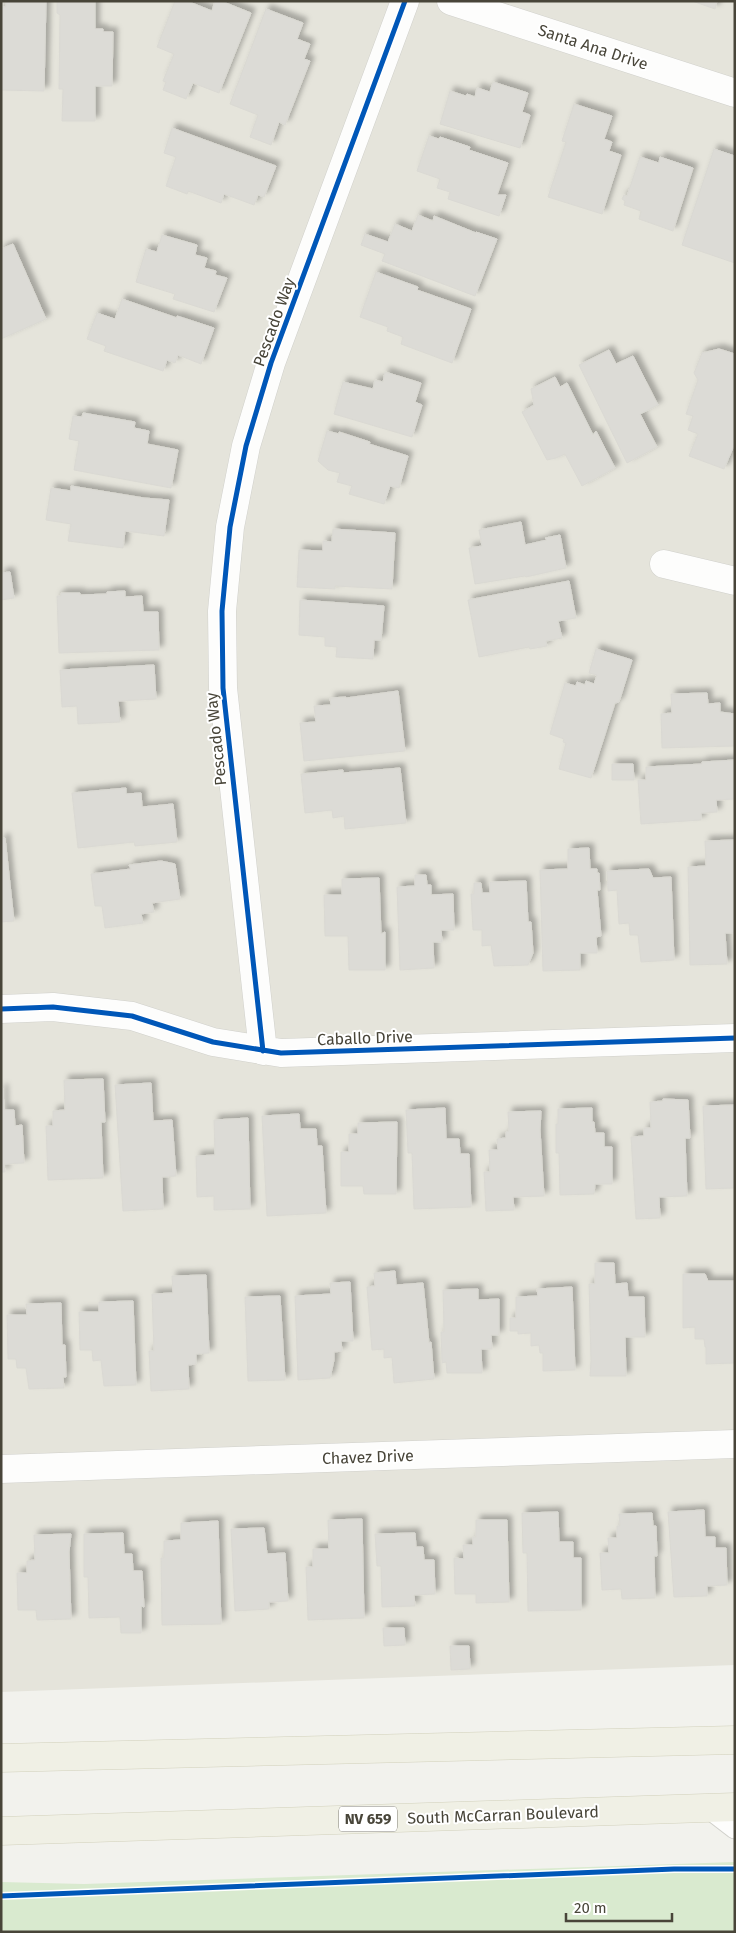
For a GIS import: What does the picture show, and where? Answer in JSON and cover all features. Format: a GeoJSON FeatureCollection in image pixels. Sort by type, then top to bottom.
{"type":"FeatureCollection","features":[{"type":"Feature","properties":{"kind":"main road"},"geometry":{"type":"LineString","coordinates":[[1,1758],[735,1740]]}},
{"type":"Feature","properties":{"kind":"main road","name":"South McCarran Boulevard"},"geometry":{"type":"LineString","coordinates":[[1,1831],[722,1807]]}},
{"type":"Feature","properties":{"kind":"street","name":"Pescado Way"},"geometry":{"type":"LineString","coordinates":[[263,1051],[223,688],[222,611],[230,527],[246,446],[271,364],[405,1]]}},
{"type":"Feature","properties":{"kind":"street","name":"Santa Ana Drive"},"geometry":{"type":"LineString","coordinates":[[451,1],[735,93]]}},
{"type":"Feature","properties":{"kind":"street"},"geometry":{"type":"LineString","coordinates":[[664,564],[735,581]]}},
{"type":"Feature","properties":{"kind":"street","name":"Caballo Drive"},"geometry":{"type":"LineString","coordinates":[[1,1009],[53,1007],[132,1016],[213,1042],[263,1051],[291,1053],[735,1038]]}},
{"type":"Feature","properties":{"kind":"street","name":"Chavez Drive"},"geometry":{"type":"LineString","coordinates":[[1,1469],[735,1444]]}},
{"type":"Feature","properties":{"kind":"lane"},"geometry":{"type":"LineString","coordinates":[[722,1807],[735,1828]]}},
{"type":"Feature","properties":{"kind":"shaded area"},"geometry":{"type":"Polygon","coordinates":[[[1,1],[735,1],[735,1665],[1,1692],[1,1]]]}},
{"type":"Feature","properties":{"kind":"green space"},"geometry":{"type":"Polygon","coordinates":[[[735,1862],[735,1932],[1,1932],[1,1882],[84,1884],[735,1862]]]}},
{"type":"Feature","properties":{"kind":"building"},"geometry":{"type":"Polygon","coordinates":[[[6,1],[46,1],[44,91],[1,90],[1,7],[6,7],[6,1]]]}},
{"type":"Feature","properties":{"kind":"building"},"geometry":{"type":"Polygon","coordinates":[[[57,1],[95,1],[95,29],[103,29],[103,32],[113,32],[112,86],[95,86],[95,121],[62,121],[63,89],[59,89],[60,15],[57,13],[57,1]]]}},
{"type":"Feature","properties":{"kind":"building"},"geometry":{"type":"Polygon","coordinates":[[[175,1],[187,1],[212,11],[215,1],[221,1],[251,13],[219,93],[193,83],[186,99],[163,90],[166,82],[163,81],[174,54],[157,47],[175,1]]]}},
{"type":"Feature","properties":{"kind":"building"},"geometry":{"type":"Polygon","coordinates":[[[692,1],[717,1],[715,9],[692,1]]]}},
{"type":"Feature","properties":{"kind":"building"},"geometry":{"type":"Polygon","coordinates":[[[266,9],[303,23],[297,39],[310,44],[304,59],[310,61],[285,125],[279,122],[271,145],[250,137],[258,115],[230,104],[266,9]]]}},
{"type":"Feature","properties":{"kind":"building"},"geometry":{"type":"Polygon","coordinates":[[[493,82],[528,93],[522,112],[530,115],[520,148],[440,124],[450,91],[475,97],[477,88],[490,92],[493,82]]]}},
{"type":"Feature","properties":{"kind":"building"},"geometry":{"type":"Polygon","coordinates":[[[574,104],[612,116],[604,139],[612,142],[609,151],[621,155],[602,214],[548,197],[566,142],[562,141],[574,104]]]}},
{"type":"Feature","properties":{"kind":"building"},"geometry":{"type":"Polygon","coordinates":[[[172,128],[276,166],[264,197],[258,195],[254,205],[224,194],[221,203],[188,191],[187,194],[166,186],[176,157],[164,153],[172,128]]]}},
{"type":"Feature","properties":{"kind":"building"},"geometry":{"type":"Polygon","coordinates":[[[429,136],[439,139],[440,137],[470,147],[469,150],[508,163],[497,195],[506,195],[499,216],[448,199],[450,192],[437,188],[440,179],[417,171],[429,136]]]}},
{"type":"Feature","properties":{"kind":"building"},"geometry":{"type":"Polygon","coordinates":[[[714,149],[735,156],[735,263],[682,245],[714,149]]]}},
{"type":"Feature","properties":{"kind":"building"},"geometry":{"type":"Polygon","coordinates":[[[640,157],[659,163],[660,157],[693,168],[673,231],[639,219],[641,211],[624,205],[625,201],[622,199],[624,195],[627,196],[640,157]]]}},
{"type":"Feature","properties":{"kind":"building"},"geometry":{"type":"Polygon","coordinates":[[[418,215],[433,221],[434,216],[476,233],[497,239],[475,296],[382,261],[385,254],[361,245],[365,234],[388,242],[395,224],[412,231],[418,215]]]}},
{"type":"Feature","properties":{"kind":"building"},"geometry":{"type":"Polygon","coordinates":[[[162,235],[197,245],[195,255],[207,258],[204,268],[216,271],[215,275],[227,278],[214,312],[173,299],[175,294],[136,282],[146,249],[157,252],[162,235]]]}},
{"type":"Feature","properties":{"kind":"building"},"geometry":{"type":"Polygon","coordinates":[[[13,244],[46,319],[1,339],[1,249],[13,244]]]}},
{"type":"Feature","properties":{"kind":"building"},"geometry":{"type":"Polygon","coordinates":[[[376,272],[418,287],[417,290],[471,309],[452,363],[401,344],[403,337],[387,331],[388,327],[360,317],[376,272]]]}},
{"type":"Feature","properties":{"kind":"building"},"geometry":{"type":"Polygon","coordinates":[[[122,299],[177,318],[177,316],[214,328],[201,364],[178,355],[175,363],[167,360],[163,371],[104,351],[106,346],[87,339],[97,313],[115,319],[122,299]]]}},
{"type":"Feature","properties":{"kind":"building"},"geometry":{"type":"Polygon","coordinates":[[[719,349],[735,354],[735,443],[724,469],[689,456],[698,434],[688,430],[693,416],[686,414],[698,380],[694,373],[702,353],[719,349]]]}},
{"type":"Feature","properties":{"kind":"building"},"geometry":{"type":"Polygon","coordinates":[[[609,350],[616,364],[633,356],[658,405],[640,414],[657,447],[627,463],[579,365],[609,350]]]}},
{"type":"Feature","properties":{"kind":"building"},"geometry":{"type":"Polygon","coordinates":[[[385,372],[421,383],[415,402],[422,405],[412,437],[334,414],[343,382],[373,389],[375,380],[383,382],[385,372]]]}},
{"type":"Feature","properties":{"kind":"building"},"geometry":{"type":"Polygon","coordinates":[[[555,377],[560,387],[567,383],[593,435],[596,431],[615,468],[582,486],[565,454],[547,460],[522,412],[534,405],[531,389],[555,377]]]}},
{"type":"Feature","properties":{"kind":"building"},"geometry":{"type":"Polygon","coordinates":[[[83,413],[135,422],[134,428],[149,431],[147,444],[178,450],[171,488],[74,470],[79,441],[69,439],[73,416],[82,417],[83,413]]]}},
{"type":"Feature","properties":{"kind":"building"},"geometry":{"type":"Polygon","coordinates":[[[327,431],[339,434],[339,432],[408,456],[399,488],[390,486],[384,504],[349,494],[352,486],[337,482],[340,473],[328,470],[318,461],[327,431]]]}},
{"type":"Feature","properties":{"kind":"building"},"geometry":{"type":"Polygon","coordinates":[[[71,486],[144,498],[169,500],[164,536],[125,531],[123,548],[68,541],[71,524],[46,520],[51,488],[71,491],[71,486]]]}},
{"type":"Feature","properties":{"kind":"building"},"geometry":{"type":"Polygon","coordinates":[[[521,522],[525,545],[560,535],[566,568],[526,577],[475,584],[469,548],[482,546],[479,530],[521,522]]]}},
{"type":"Feature","properties":{"kind":"building"},"geometry":{"type":"Polygon","coordinates":[[[333,529],[395,533],[392,589],[335,586],[335,589],[297,587],[299,550],[323,551],[323,541],[332,542],[333,529]]]}},
{"type":"Feature","properties":{"kind":"building"},"geometry":{"type":"Polygon","coordinates":[[[10,572],[14,598],[1,600],[1,573],[10,572]]]}},
{"type":"Feature","properties":{"kind":"building"},"geometry":{"type":"Polygon","coordinates":[[[569,581],[576,618],[558,621],[562,638],[546,641],[547,646],[530,649],[529,647],[479,657],[468,600],[569,581]]]}},
{"type":"Feature","properties":{"kind":"building"},"geometry":{"type":"Polygon","coordinates":[[[125,591],[125,597],[142,596],[143,612],[158,612],[159,650],[59,653],[57,596],[61,596],[61,593],[80,593],[80,595],[125,591]]]}},
{"type":"Feature","properties":{"kind":"building"},"geometry":{"type":"Polygon","coordinates":[[[300,600],[384,606],[381,640],[374,640],[373,659],[336,657],[337,647],[325,646],[325,637],[299,635],[300,600]]]}},
{"type":"Feature","properties":{"kind":"building"},"geometry":{"type":"Polygon","coordinates":[[[596,649],[632,660],[619,702],[615,703],[591,778],[559,769],[566,743],[563,742],[564,739],[550,734],[565,683],[576,686],[577,682],[585,685],[586,681],[594,684],[597,675],[589,673],[596,649]]]}},
{"type":"Feature","properties":{"kind":"building"},"geometry":{"type":"Polygon","coordinates":[[[154,665],[156,699],[118,701],[120,722],[78,724],[77,706],[62,707],[60,670],[154,665]]]}},
{"type":"Feature","properties":{"kind":"building"},"geometry":{"type":"Polygon","coordinates":[[[398,691],[405,751],[304,761],[300,723],[316,722],[314,706],[331,705],[330,698],[346,698],[398,691]]]}},
{"type":"Feature","properties":{"kind":"building"},"geometry":{"type":"Polygon","coordinates":[[[707,693],[708,704],[720,703],[720,712],[735,714],[735,746],[662,748],[661,714],[672,713],[671,694],[707,693]]]}},
{"type":"Feature","properties":{"kind":"building"},"geometry":{"type":"Polygon","coordinates":[[[735,760],[735,799],[716,800],[717,812],[701,813],[701,820],[641,824],[638,780],[646,780],[646,767],[735,760]]]}},
{"type":"Feature","properties":{"kind":"building"},"geometry":{"type":"Polygon","coordinates":[[[612,764],[633,764],[634,780],[612,780],[612,764]]]}},
{"type":"Feature","properties":{"kind":"building"},"geometry":{"type":"Polygon","coordinates":[[[400,768],[406,823],[345,829],[344,816],[333,818],[332,810],[305,813],[301,774],[343,770],[343,773],[400,768]]]}},
{"type":"Feature","properties":{"kind":"building"},"geometry":{"type":"Polygon","coordinates":[[[126,788],[126,794],[141,793],[142,807],[173,804],[177,842],[135,846],[134,842],[78,848],[72,793],[126,788]]]}},
{"type":"Feature","properties":{"kind":"building"},"geometry":{"type":"Polygon","coordinates":[[[5,838],[14,921],[1,922],[1,839],[5,838]]]}},
{"type":"Feature","properties":{"kind":"building"},"geometry":{"type":"Polygon","coordinates":[[[735,840],[735,933],[725,933],[727,964],[690,965],[688,867],[706,866],[705,841],[735,840]]]}},
{"type":"Feature","properties":{"kind":"building"},"geometry":{"type":"Polygon","coordinates":[[[589,848],[590,869],[597,869],[597,873],[599,873],[600,890],[597,890],[601,936],[596,937],[597,953],[580,953],[580,970],[543,971],[540,870],[568,869],[568,849],[589,848]]]}},
{"type":"Feature","properties":{"kind":"building"},"geometry":{"type":"Polygon","coordinates":[[[161,861],[175,864],[180,899],[152,903],[154,912],[141,914],[143,923],[105,928],[102,906],[95,906],[91,874],[131,869],[129,865],[161,861]]]}},
{"type":"Feature","properties":{"kind":"building"},"geometry":{"type":"Polygon","coordinates":[[[649,869],[653,878],[671,877],[674,960],[641,962],[638,935],[630,935],[629,923],[619,924],[617,890],[608,891],[607,871],[649,869]]]}},
{"type":"Feature","properties":{"kind":"building"},"geometry":{"type":"Polygon","coordinates":[[[415,875],[426,875],[427,885],[431,885],[431,895],[453,894],[454,930],[441,930],[442,942],[433,942],[434,968],[400,970],[397,887],[415,886],[415,875]]]}},
{"type":"Feature","properties":{"kind":"building"},"geometry":{"type":"Polygon","coordinates":[[[379,878],[381,934],[385,932],[385,970],[349,970],[348,936],[325,936],[324,895],[342,895],[342,879],[379,878]]]}},
{"type":"Feature","properties":{"kind":"building"},"geometry":{"type":"Polygon","coordinates":[[[526,881],[528,922],[531,922],[533,953],[528,965],[494,966],[491,945],[482,946],[482,930],[473,930],[471,894],[474,894],[474,883],[481,883],[482,893],[490,893],[490,882],[526,881]]]}},
{"type":"Feature","properties":{"kind":"building"},"geometry":{"type":"Polygon","coordinates":[[[103,1079],[105,1122],[101,1122],[103,1178],[48,1180],[46,1126],[53,1126],[53,1111],[65,1110],[64,1080],[103,1079]]]}},
{"type":"Feature","properties":{"kind":"building"},"geometry":{"type":"Polygon","coordinates":[[[151,1083],[153,1121],[172,1120],[176,1176],[162,1177],[163,1209],[123,1211],[115,1085],[151,1083]]]}},
{"type":"Feature","properties":{"kind":"building"},"geometry":{"type":"Polygon","coordinates":[[[3,1088],[4,1110],[14,1110],[15,1126],[22,1125],[24,1163],[4,1164],[5,1172],[1,1172],[1,1089],[3,1088]]]}},
{"type":"Feature","properties":{"kind":"building"},"geometry":{"type":"Polygon","coordinates":[[[663,1099],[688,1100],[690,1138],[685,1138],[687,1196],[659,1197],[660,1218],[636,1219],[631,1137],[644,1136],[644,1128],[651,1128],[650,1102],[663,1101],[663,1099]]]}},
{"type":"Feature","properties":{"kind":"building"},"geometry":{"type":"Polygon","coordinates":[[[735,1105],[735,1188],[706,1189],[703,1106],[735,1105]]]}},
{"type":"Feature","properties":{"kind":"building"},"geometry":{"type":"Polygon","coordinates":[[[445,1108],[446,1139],[459,1139],[460,1154],[469,1154],[471,1207],[414,1209],[412,1153],[408,1153],[406,1110],[445,1108]]]}},
{"type":"Feature","properties":{"kind":"building"},"geometry":{"type":"Polygon","coordinates":[[[592,1108],[592,1122],[594,1122],[595,1133],[604,1133],[604,1147],[612,1147],[612,1184],[595,1184],[594,1194],[560,1195],[559,1153],[556,1153],[558,1109],[592,1108]]]}},
{"type":"Feature","properties":{"kind":"building"},"geometry":{"type":"Polygon","coordinates":[[[541,1111],[540,1130],[544,1196],[513,1197],[514,1210],[486,1211],[484,1172],[490,1172],[489,1150],[498,1150],[497,1139],[506,1138],[506,1132],[509,1131],[508,1112],[541,1111]]]}},
{"type":"Feature","properties":{"kind":"building"},"geometry":{"type":"Polygon","coordinates":[[[299,1114],[300,1129],[316,1129],[317,1146],[322,1146],[326,1213],[267,1216],[262,1116],[299,1114]]]}},
{"type":"Feature","properties":{"kind":"building"},"geometry":{"type":"Polygon","coordinates":[[[248,1118],[250,1209],[214,1210],[214,1196],[197,1197],[196,1156],[215,1155],[214,1120],[248,1118]]]}},
{"type":"Feature","properties":{"kind":"building"},"geometry":{"type":"Polygon","coordinates":[[[397,1122],[396,1194],[364,1194],[363,1186],[341,1186],[341,1152],[349,1152],[349,1134],[358,1134],[358,1123],[397,1122]]]}},
{"type":"Feature","properties":{"kind":"building"},"geometry":{"type":"Polygon","coordinates":[[[595,1263],[614,1263],[615,1284],[627,1283],[628,1297],[644,1297],[645,1337],[625,1337],[626,1376],[590,1376],[589,1284],[595,1284],[595,1263]]]}},
{"type":"Feature","properties":{"kind":"building"},"geometry":{"type":"Polygon","coordinates":[[[395,1271],[396,1285],[423,1283],[434,1379],[394,1383],[392,1357],[384,1358],[384,1349],[372,1350],[367,1287],[375,1286],[374,1273],[395,1271]]]}},
{"type":"Feature","properties":{"kind":"building"},"geometry":{"type":"Polygon","coordinates":[[[683,1274],[705,1274],[708,1281],[735,1281],[735,1363],[706,1364],[704,1339],[695,1339],[695,1327],[683,1328],[683,1274]]]}},
{"type":"Feature","properties":{"kind":"building"},"geometry":{"type":"Polygon","coordinates":[[[206,1275],[209,1353],[196,1354],[196,1364],[188,1365],[189,1389],[151,1391],[149,1351],[154,1351],[152,1294],[173,1293],[172,1276],[206,1275]]]}},
{"type":"Feature","properties":{"kind":"building"},"geometry":{"type":"Polygon","coordinates":[[[350,1282],[353,1341],[341,1341],[342,1351],[334,1352],[330,1378],[298,1380],[295,1296],[331,1294],[330,1283],[350,1282]]]}},
{"type":"Feature","properties":{"kind":"building"},"geometry":{"type":"Polygon","coordinates":[[[572,1287],[575,1370],[543,1371],[543,1353],[540,1353],[539,1345],[531,1346],[531,1333],[518,1334],[518,1331],[510,1331],[510,1318],[516,1318],[516,1297],[538,1296],[537,1289],[572,1287]]]}},
{"type":"Feature","properties":{"kind":"building"},"geometry":{"type":"Polygon","coordinates":[[[478,1289],[478,1300],[499,1299],[499,1335],[491,1335],[492,1349],[481,1349],[482,1373],[447,1373],[446,1362],[442,1363],[441,1332],[444,1332],[443,1290],[478,1289]]]}},
{"type":"Feature","properties":{"kind":"building"},"geometry":{"type":"Polygon","coordinates":[[[280,1296],[285,1380],[248,1381],[245,1297],[280,1296]]]}},
{"type":"Feature","properties":{"kind":"building"},"geometry":{"type":"Polygon","coordinates":[[[133,1301],[136,1385],[104,1386],[101,1360],[93,1361],[92,1350],[80,1350],[79,1312],[99,1312],[99,1302],[133,1301]]]}},
{"type":"Feature","properties":{"kind":"building"},"geometry":{"type":"Polygon","coordinates":[[[61,1303],[62,1345],[65,1345],[66,1377],[63,1377],[64,1388],[29,1389],[26,1368],[17,1368],[16,1359],[8,1359],[7,1315],[27,1315],[26,1304],[61,1303]]]}},
{"type":"Feature","properties":{"kind":"building"},"geometry":{"type":"Polygon","coordinates":[[[704,1510],[705,1537],[715,1537],[715,1548],[726,1548],[727,1585],[707,1586],[707,1596],[674,1597],[668,1512],[704,1510]]]}},
{"type":"Feature","properties":{"kind":"building"},"geometry":{"type":"Polygon","coordinates":[[[558,1512],[559,1542],[573,1542],[573,1558],[581,1558],[581,1610],[528,1611],[527,1553],[523,1553],[522,1513],[558,1512]]]}},
{"type":"Feature","properties":{"kind":"building"},"geometry":{"type":"Polygon","coordinates":[[[652,1513],[653,1526],[656,1526],[657,1556],[654,1556],[655,1598],[622,1599],[621,1589],[602,1590],[600,1553],[609,1553],[608,1538],[617,1538],[617,1526],[620,1526],[619,1514],[652,1513]]]}},
{"type":"Feature","properties":{"kind":"building"},"geometry":{"type":"Polygon","coordinates":[[[362,1519],[364,1618],[308,1620],[306,1567],[313,1567],[313,1549],[329,1549],[328,1520],[362,1519]]]}},
{"type":"Feature","properties":{"kind":"building"},"geometry":{"type":"Polygon","coordinates":[[[476,1520],[507,1520],[509,1602],[476,1603],[476,1594],[455,1594],[454,1558],[464,1559],[463,1545],[473,1545],[473,1537],[476,1537],[476,1520]]]}},
{"type":"Feature","properties":{"kind":"building"},"geometry":{"type":"Polygon","coordinates":[[[218,1521],[221,1624],[162,1625],[161,1558],[164,1558],[164,1541],[181,1540],[181,1523],[218,1521]]]}},
{"type":"Feature","properties":{"kind":"building"},"geometry":{"type":"Polygon","coordinates":[[[264,1528],[267,1554],[285,1553],[288,1601],[269,1602],[269,1609],[235,1611],[231,1529],[264,1528]]]}},
{"type":"Feature","properties":{"kind":"building"},"geometry":{"type":"Polygon","coordinates":[[[123,1533],[124,1554],[132,1554],[133,1571],[142,1571],[144,1607],[141,1606],[141,1633],[121,1633],[120,1617],[89,1618],[88,1577],[84,1577],[84,1534],[123,1533]]]}},
{"type":"Feature","properties":{"kind":"building"},"geometry":{"type":"Polygon","coordinates":[[[415,1533],[416,1547],[423,1547],[424,1560],[434,1560],[435,1594],[414,1595],[415,1606],[382,1607],[381,1566],[377,1566],[375,1534],[415,1533]]]}},
{"type":"Feature","properties":{"kind":"building"},"geometry":{"type":"Polygon","coordinates":[[[71,1534],[69,1552],[71,1619],[37,1620],[36,1610],[18,1610],[17,1573],[27,1573],[27,1561],[35,1560],[34,1535],[71,1534]]]}},
{"type":"Feature","properties":{"kind":"building"},"geometry":{"type":"Polygon","coordinates":[[[383,1628],[404,1628],[405,1645],[384,1646],[383,1628]]]}},
{"type":"Feature","properties":{"kind":"building"},"geometry":{"type":"Polygon","coordinates":[[[450,1646],[469,1646],[470,1669],[451,1670],[450,1646]]]}},
{"type":"Feature","properties":{"kind":"cycle path"},"geometry":{"type":"LineString","coordinates":[[263,1051],[223,688],[222,611],[230,527],[246,446],[271,363],[405,1]]}},
{"type":"Feature","properties":{"kind":"cycle path"},"geometry":{"type":"LineString","coordinates":[[1,1009],[53,1007],[132,1016],[213,1042],[281,1053],[735,1038]]}},
{"type":"Feature","properties":{"kind":"cycle path"},"geometry":{"type":"LineString","coordinates":[[1,1896],[674,1869],[735,1869]]}}]}
